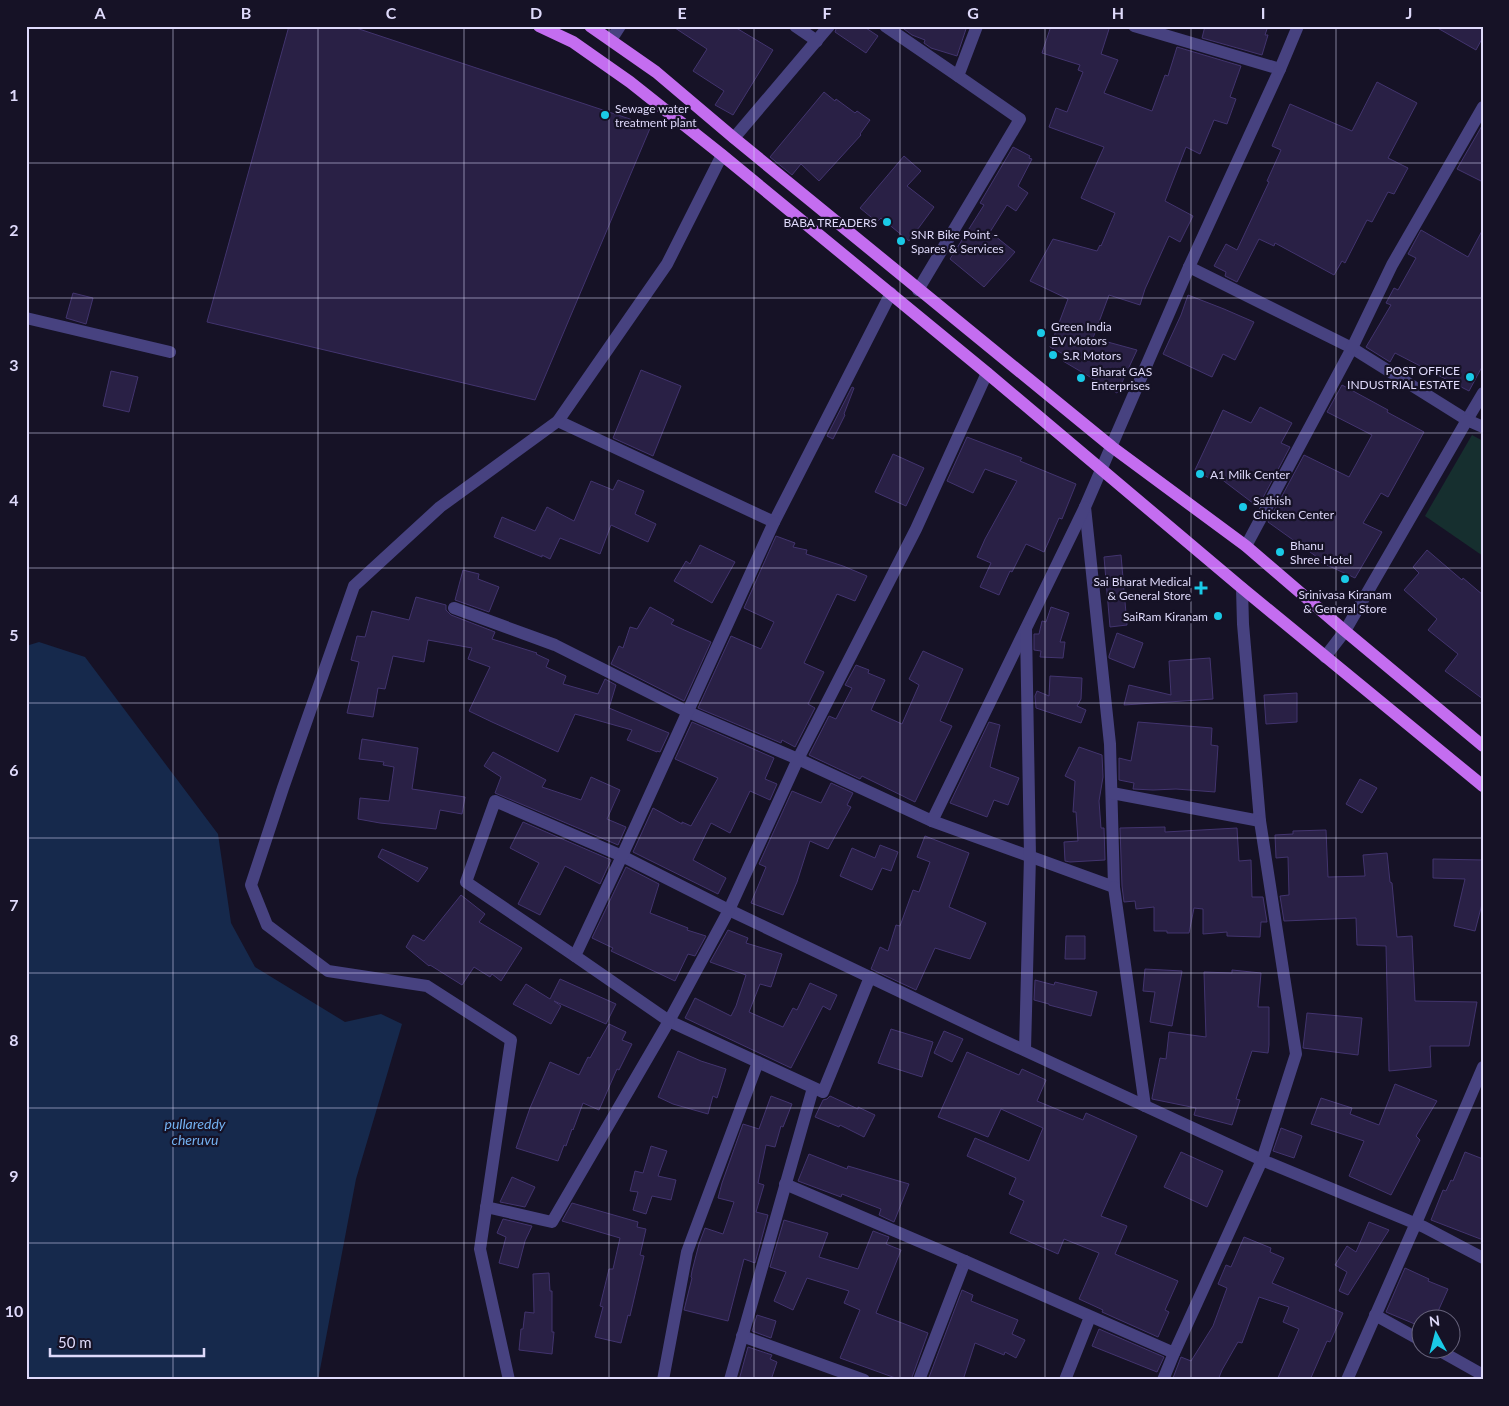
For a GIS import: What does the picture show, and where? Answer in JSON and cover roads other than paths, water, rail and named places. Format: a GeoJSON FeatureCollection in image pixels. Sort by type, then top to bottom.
{"type":"FeatureCollection","features":[{"type":"Feature","properties":{"kind":"main road"},"geometry":{"type":"LineString","coordinates":[[539,26],[573,42],[630,82],[722,155],[891,293],[1102,468],[1242,588],[1483,786]]}},
{"type":"Feature","properties":{"kind":"main road"},"geometry":{"type":"LineString","coordinates":[[590,26],[656,72],[918,290],[1112,447],[1246,546],[1344,631],[1483,746]]}},
{"type":"Feature","properties":{"kind":"street"},"geometry":{"type":"LineString","coordinates":[[611,40],[620,26]]}},
{"type":"Feature","properties":{"kind":"street"},"geometry":{"type":"LineString","coordinates":[[794,26],[817,40]]}},
{"type":"Feature","properties":{"kind":"street"},"geometry":{"type":"LineString","coordinates":[[734,138],[829,26]]}},
{"type":"Feature","properties":{"kind":"street"},"geometry":{"type":"LineString","coordinates":[[885,26],[1020,118],[918,290]]}},
{"type":"Feature","properties":{"kind":"street"},"geometry":{"type":"LineString","coordinates":[[958,76],[977,26]]}},
{"type":"Feature","properties":{"kind":"street"},"geometry":{"type":"LineString","coordinates":[[1134,26],[1280,70]]}},
{"type":"Feature","properties":{"kind":"street"},"geometry":{"type":"LineString","coordinates":[[932,821],[1085,507],[1189,267],[1280,70],[1298,26]]}},
{"type":"Feature","properties":{"kind":"street"},"geometry":{"type":"LineString","coordinates":[[1246,546],[1352,348],[1392,265],[1483,107]]}},
{"type":"Feature","properties":{"kind":"street"},"geometry":{"type":"LineString","coordinates":[[509,1380],[480,1249],[511,1040],[427,986],[328,971],[268,925],[251,885],[354,586],[440,507],[558,421],[667,264],[722,155]]}},
{"type":"Feature","properties":{"kind":"street"},"geometry":{"type":"LineString","coordinates":[[1189,267],[1352,348],[1467,420],[1483,427]]}},
{"type":"Feature","properties":{"kind":"street"},"geometry":{"type":"LineString","coordinates":[[575,956],[774,522],[891,293]]}},
{"type":"Feature","properties":{"kind":"street"},"geometry":{"type":"LineString","coordinates":[[26,318],[170,352]]}},
{"type":"Feature","properties":{"kind":"street"},"geometry":{"type":"LineString","coordinates":[[486,1207],[552,1222],[669,1022],[729,910],[798,759],[916,529],[987,373]]}},
{"type":"Feature","properties":{"kind":"street"},"geometry":{"type":"LineString","coordinates":[[1325,657],[1344,631],[1483,393]]}},
{"type":"Feature","properties":{"kind":"street"},"geometry":{"type":"LineString","coordinates":[[558,421],[774,522]]}},
{"type":"Feature","properties":{"kind":"street"},"geometry":{"type":"LineString","coordinates":[[1085,507],[1110,744],[1114,887],[1145,1106]]}},
{"type":"Feature","properties":{"kind":"street"},"geometry":{"type":"LineString","coordinates":[[1163,1380],[1262,1160],[1296,1054],[1260,821],[1243,624],[1242,588]]}},
{"type":"Feature","properties":{"kind":"street"},"geometry":{"type":"LineString","coordinates":[[454,608],[555,645],[688,712],[798,759],[932,821],[1114,887]]}},
{"type":"Feature","properties":{"kind":"street"},"geometry":{"type":"LineString","coordinates":[[1025,1050],[1030,856],[1026,629]]}},
{"type":"Feature","properties":{"kind":"street"},"geometry":{"type":"LineString","coordinates":[[1112,793],[1260,821]]}},
{"type":"Feature","properties":{"kind":"street"},"geometry":{"type":"LineString","coordinates":[[870,977],[823,1092],[669,1022],[466,882],[496,801],[622,856],[729,910],[1145,1106],[1262,1160],[1416,1223],[1483,1258]]}},
{"type":"Feature","properties":{"kind":"street"},"geometry":{"type":"LineString","coordinates":[[663,1380],[687,1252],[758,1062]]}},
{"type":"Feature","properties":{"kind":"street"},"geometry":{"type":"LineString","coordinates":[[1347,1380],[1483,1067]]}},
{"type":"Feature","properties":{"kind":"street"},"geometry":{"type":"LineString","coordinates":[[730,1380],[813,1088]]}},
{"type":"Feature","properties":{"kind":"street"},"geometry":{"type":"LineString","coordinates":[[785,1184],[1174,1353]]}},
{"type":"Feature","properties":{"kind":"street"},"geometry":{"type":"LineString","coordinates":[[919,1380],[965,1261]]}},
{"type":"Feature","properties":{"kind":"street"},"geometry":{"type":"LineString","coordinates":[[1375,1316],[1412,1336]]}},
{"type":"Feature","properties":{"kind":"street"},"geometry":{"type":"LineString","coordinates":[[1065,1380],[1090,1317]]}},
{"type":"Feature","properties":{"kind":"street"},"geometry":{"type":"LineString","coordinates":[[742,1336],[864,1380]]}},
{"type":"Feature","properties":{"kind":"street"},"geometry":{"type":"LineString","coordinates":[[1453,1358],[1483,1375]]}},
{"type":"Feature","properties":{"kind":"water","name":"pullareddy cheruvu"},"geometry":{"type":"Polygon","coordinates":[[[39,642],[85,657],[218,834],[231,923],[255,967],[345,1022],[381,1014],[402,1024],[356,1179],[318,1380],[26,1380],[26,646],[39,642]]]}},
{"type":"Feature","properties":{"kind":"place","name":"Sewage water treatment plant"},"geometry":{"type":"Point","coordinates":[605,115]}},
{"type":"Feature","properties":{"kind":"place","name":"BABA TREADERS"},"geometry":{"type":"Point","coordinates":[887,222]}},
{"type":"Feature","properties":{"kind":"place","name":"SNR Bike Point - Spares & Services"},"geometry":{"type":"Point","coordinates":[901,241]}},
{"type":"Feature","properties":{"kind":"place","name":"Green India EV Motors"},"geometry":{"type":"Point","coordinates":[1041,333]}},
{"type":"Feature","properties":{"kind":"place","name":"S.R Motors"},"geometry":{"type":"Point","coordinates":[1053,355]}},
{"type":"Feature","properties":{"kind":"place","name":"POST OFFICE INDUSTRIAL ESTATE"},"geometry":{"type":"Point","coordinates":[1470,377]}},
{"type":"Feature","properties":{"kind":"place","name":"Bharat GAS Enterprises"},"geometry":{"type":"Point","coordinates":[1081,378]}},
{"type":"Feature","properties":{"kind":"place","name":"A1 Milk Center"},"geometry":{"type":"Point","coordinates":[1200,474]}},
{"type":"Feature","properties":{"kind":"place","name":"Sathish Chicken Center"},"geometry":{"type":"Point","coordinates":[1243,507]}},
{"type":"Feature","properties":{"kind":"place","name":"Bhanu Shree Hotel"},"geometry":{"type":"Point","coordinates":[1280,552]}},
{"type":"Feature","properties":{"kind":"place","name":"Srinivasa Kiranam & General Store"},"geometry":{"type":"Point","coordinates":[1345,579]}},
{"type":"Feature","properties":{"kind":"place","name":"Sai Bharat Medical & General Store"},"geometry":{"type":"Point","coordinates":[1201,588]}},
{"type":"Feature","properties":{"kind":"place","name":"SaiRam Kiranam"},"geometry":{"type":"Point","coordinates":[1218,616]}}]}
